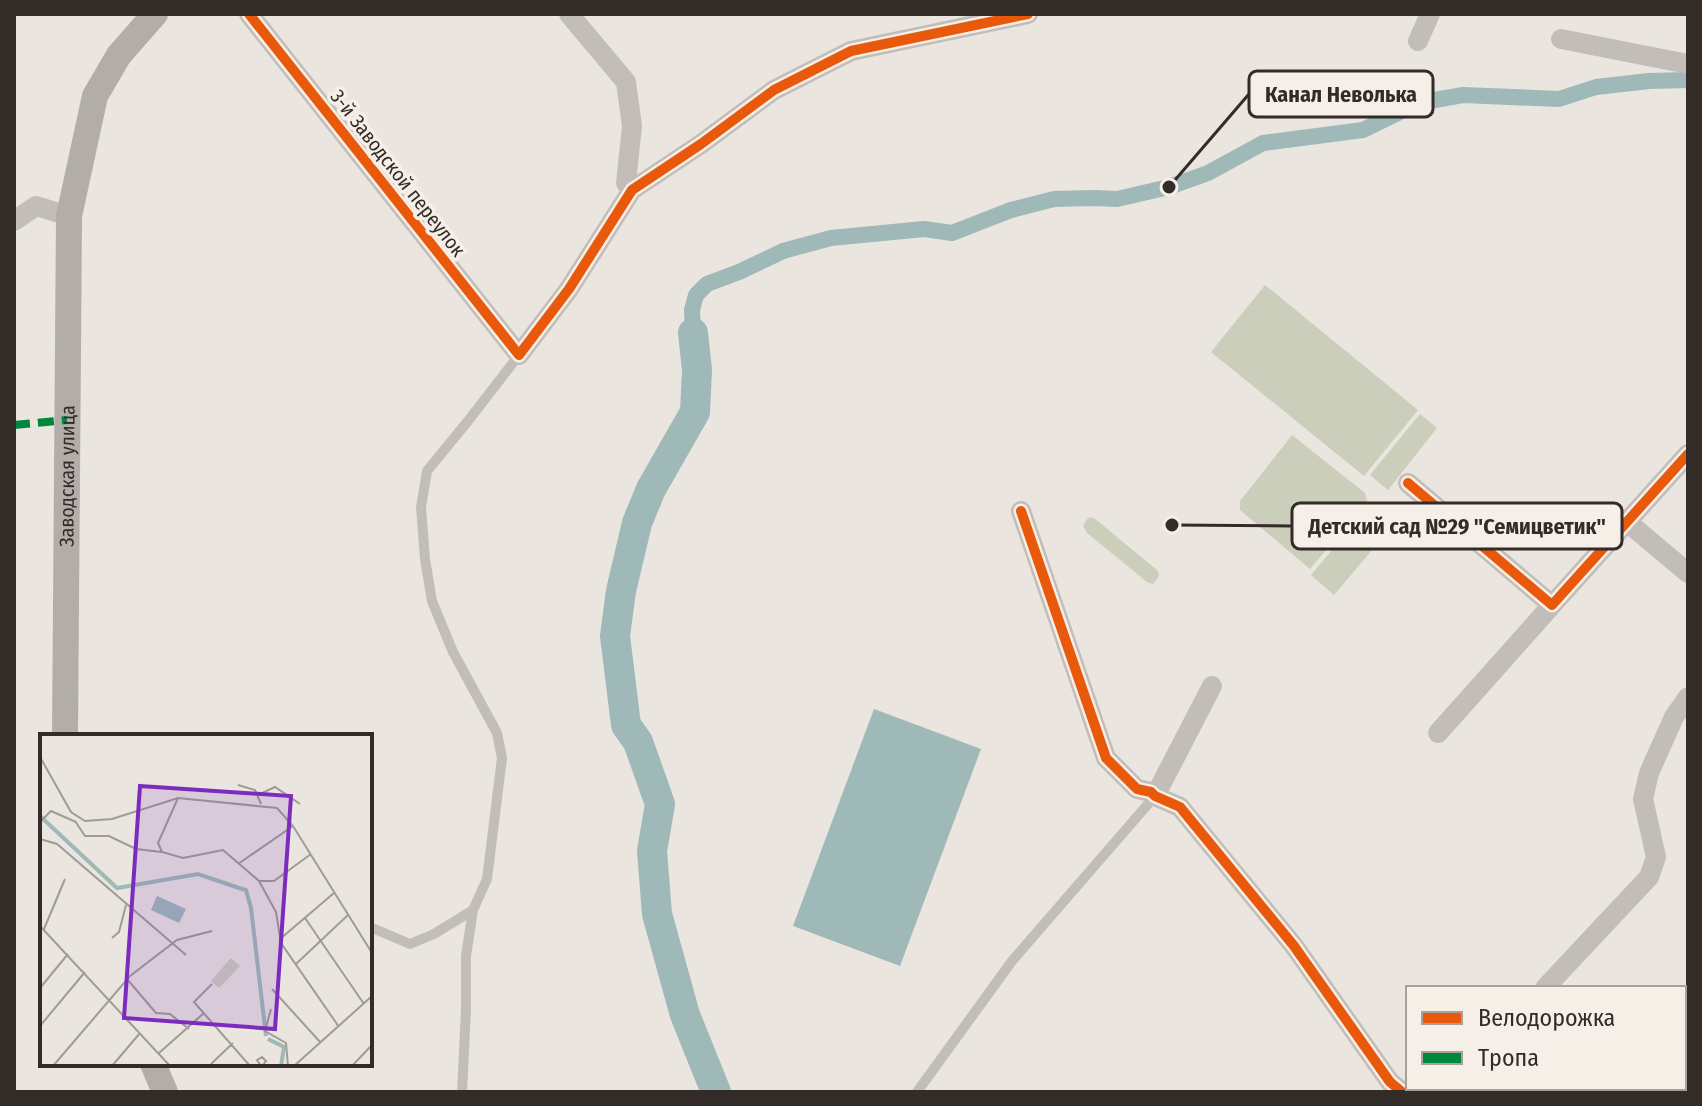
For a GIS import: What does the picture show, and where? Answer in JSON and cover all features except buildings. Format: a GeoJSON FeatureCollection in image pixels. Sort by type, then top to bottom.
{"type":"FeatureCollection","features":[{"type":"Feature","properties":{"kind":"main road","name":"Заводская улица"},"geometry":{"type":"LineString","coordinates":[[65,734],[69,216],[95,96],[119,55],[155,14]]}},
{"type":"Feature","properties":{"kind":"main road"},"geometry":{"type":"LineString","coordinates":[[154,1066],[165,1092]]}},
{"type":"Feature","properties":{"kind":"street","name":"3-й Заводской переулок"},"geometry":{"type":"LineString","coordinates":[[249,14],[519,355]]}},
{"type":"Feature","properties":{"kind":"street"},"geometry":{"type":"LineString","coordinates":[[569,14],[626,82],[632,126],[626,183],[632,190]]}},
{"type":"Feature","properties":{"kind":"street"},"geometry":{"type":"LineString","coordinates":[[519,355],[569,289],[632,190],[774,90],[851,51],[1028,14]]}},
{"type":"Feature","properties":{"kind":"street"},"geometry":{"type":"LineString","coordinates":[[1418,41],[1430,14]]}},
{"type":"Feature","properties":{"kind":"street"},"geometry":{"type":"LineString","coordinates":[[1561,39],[1688,64]]}},
{"type":"Feature","properties":{"kind":"street"},"geometry":{"type":"LineString","coordinates":[[14,221],[36,206],[69,216]]}},
{"type":"Feature","properties":{"kind":"street"},"geometry":{"type":"LineString","coordinates":[[1438,733],[1688,454]]}},
{"type":"Feature","properties":{"kind":"street"},"geometry":{"type":"LineString","coordinates":[[1408,483],[1552,605]]}},
{"type":"Feature","properties":{"kind":"street"},"geometry":{"type":"LineString","coordinates":[[1021,511],[1106,758],[1137,789],[1151,792],[1180,807],[1294,946],[1390,1082],[1402,1092]]}},
{"type":"Feature","properties":{"kind":"street"},"geometry":{"type":"LineString","coordinates":[[1626,521],[1688,573]]}},
{"type":"Feature","properties":{"kind":"street"},"geometry":{"type":"LineString","coordinates":[[1155,796],[1212,686]]}},
{"type":"Feature","properties":{"kind":"street"},"geometry":{"type":"LineString","coordinates":[[1547,986],[1649,877],[1656,857],[1643,799],[1649,773],[1679,728],[1674,717],[1688,697]]}},
{"type":"Feature","properties":{"kind":"lane"},"geometry":{"type":"LineString","coordinates":[[462,1092],[466,956],[473,910],[487,879],[502,758],[497,733],[453,652],[432,601],[421,507],[427,471],[519,355]]}},
{"type":"Feature","properties":{"kind":"lane"},"geometry":{"type":"LineString","coordinates":[[917,1092],[1012,961],[1155,796]]}},
{"type":"Feature","properties":{"kind":"lane"},"geometry":{"type":"LineString","coordinates":[[372,928],[410,944],[434,934],[473,910]]}},
{"type":"Feature","properties":{"kind":"green space"},"geometry":{"type":"Polygon","coordinates":[[[1265,285],[1418,410],[1364,476],[1211,352],[1265,285]]]}},
{"type":"Feature","properties":{"kind":"green space"},"geometry":{"type":"Polygon","coordinates":[[[1420,414],[1437,428],[1388,490],[1370,475],[1420,414]]]}},
{"type":"Feature","properties":{"kind":"green space"},"geometry":{"type":"Polygon","coordinates":[[[1292,435],[1365,493],[1367,502],[1310,569],[1240,510],[1240,501],[1292,435]]]}},
{"type":"Feature","properties":{"kind":"green space"},"geometry":{"type":"Polygon","coordinates":[[[1372,503],[1395,523],[1334,595],[1311,575],[1372,503]]]}},
{"type":"Feature","properties":{"kind":"green space"},"geometry":{"type":"Polygon","coordinates":[[[1090,517],[1157,570],[1158,578],[1153,584],[1087,533],[1083,526],[1090,517]]]}},
{"type":"Feature","properties":{"kind":"water"},"geometry":{"type":"Polygon","coordinates":[[[874,709],[981,749],[900,966],[793,926],[874,709]]]}},
{"type":"Feature","properties":{"kind":"waterway"},"geometry":{"type":"LineString","coordinates":[[693,333],[692,310],[696,295],[707,284],[783,251],[831,238],[924,229],[952,233],[1011,210],[1054,199],[1117,199],[1169,187],[1208,173],[1263,143],[1363,130],[1429,101],[1463,95],[1559,99],[1596,87],[1688,80]]}},
{"type":"Feature","properties":{"kind":"waterway"},"geometry":{"type":"LineString","coordinates":[[693,333],[697,370],[695,412],[651,489],[637,523],[621,591],[615,636],[626,725],[638,742],[660,804],[652,851],[657,914],[685,1015],[716,1092]]}},
{"type":"Feature","properties":{"kind":"marked path"},"geometry":{"type":"LineString","coordinates":[[14,425],[67,420]]}},
{"type":"Feature","properties":{"kind":"cycle path"},"geometry":{"type":"LineString","coordinates":[[249,14],[519,355],[569,289],[632,190],[774,90],[851,51],[1028,14]]}},
{"type":"Feature","properties":{"kind":"cycle path"},"geometry":{"type":"LineString","coordinates":[[1408,483],[1552,605],[1688,454]]}},
{"type":"Feature","properties":{"kind":"cycle path"},"geometry":{"type":"LineString","coordinates":[[1021,511],[1106,758],[1137,789],[1151,792],[1180,807],[1294,946],[1390,1082],[1402,1092]]}},
{"type":"Feature","properties":{"kind":"place","name":"Канал Неволька"},"geometry":{"type":"Point","coordinates":[1169,187]}},
{"type":"Feature","properties":{"kind":"place","name":"Детский сад №29 \"Семицветик\""},"geometry":{"type":"Point","coordinates":[1172,525]}}]}
